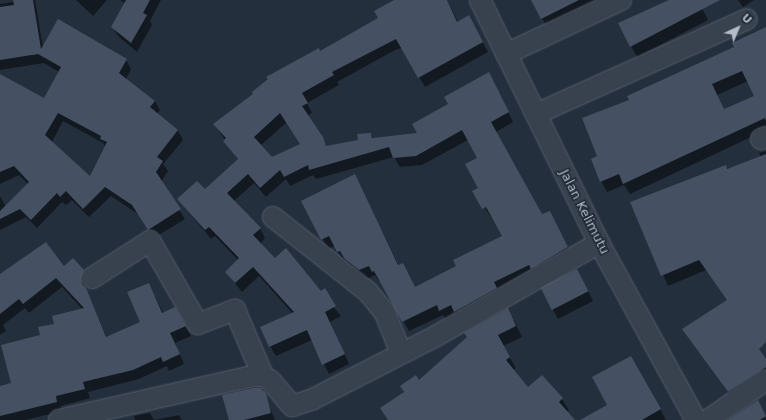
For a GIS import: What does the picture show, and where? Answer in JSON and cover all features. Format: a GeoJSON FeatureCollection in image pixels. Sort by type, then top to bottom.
{"type":"FeatureCollection","features":[{"type":"Feature","properties":{"kind":"street","name":"Jalan Kelimutu"},"geometry":{"type":"LineString","coordinates":[[480,0],[599,243],[696,420]]}},
{"type":"Feature","properties":{"kind":"street"},"geometry":{"type":"LineString","coordinates":[[506,54],[620,0]]}},
{"type":"Feature","properties":{"kind":"street"},"geometry":{"type":"LineString","coordinates":[[536,114],[747,19]]}},
{"type":"Feature","properties":{"kind":"street"},"geometry":{"type":"LineString","coordinates":[[274,217],[368,292],[385,313],[401,353]]}},
{"type":"Feature","properties":{"kind":"street"},"geometry":{"type":"LineString","coordinates":[[92,278],[150,241],[198,324],[235,310],[263,376],[295,413],[313,399],[401,353],[599,243]]}},
{"type":"Feature","properties":{"kind":"street"},"geometry":{"type":"LineString","coordinates":[[59,420],[253,376],[263,376]]}},
{"type":"Feature","properties":{"kind":"street"},"geometry":{"type":"LineString","coordinates":[[708,420],[766,380]]}},
{"type":"Feature","properties":{"kind":"building"},"geometry":{"type":"Polygon","coordinates":[[[13,0],[33,0],[41,49],[58,19],[127,59],[119,73],[155,101],[150,107],[178,130],[157,157],[163,161],[156,172],[181,209],[148,230],[132,205],[105,187],[83,209],[66,191],[60,197],[57,193],[31,220],[20,209],[0,219],[0,211],[29,182],[14,166],[0,172],[0,74],[44,98],[61,67],[38,54],[0,60],[0,7],[14,5],[13,0]],[[58,113],[45,135],[90,176],[107,142],[100,139],[101,136],[58,113]]]}},
{"type":"Feature","properties":{"kind":"building"},"geometry":{"type":"Polygon","coordinates":[[[126,0],[150,0],[143,13],[147,15],[131,43],[111,27],[126,0]]]}},
{"type":"Feature","properties":{"kind":"building"},"geometry":{"type":"Polygon","coordinates":[[[394,0],[447,0],[457,22],[469,15],[483,42],[418,78],[396,39],[332,72],[334,75],[302,93],[308,103],[302,106],[323,137],[326,146],[358,140],[357,134],[371,133],[372,138],[417,133],[412,124],[448,104],[444,97],[489,72],[509,112],[491,122],[542,214],[550,211],[568,247],[531,269],[529,265],[494,282],[497,288],[454,312],[451,305],[439,311],[437,305],[402,322],[374,271],[372,272],[369,266],[359,270],[344,258],[340,251],[337,252],[329,236],[321,240],[301,201],[355,174],[398,265],[403,263],[415,287],[456,266],[453,260],[502,236],[486,207],[482,209],[472,191],[478,188],[465,164],[477,158],[462,130],[416,156],[393,158],[389,147],[309,170],[308,165],[284,177],[280,170],[260,188],[248,174],[227,193],[261,228],[253,235],[275,258],[286,248],[321,291],[325,288],[336,306],[325,312],[345,354],[322,365],[307,330],[269,347],[260,327],[294,312],[253,267],[235,283],[225,272],[239,258],[209,227],[205,230],[177,199],[197,181],[205,189],[238,159],[223,141],[226,138],[213,124],[253,94],[252,92],[268,79],[266,77],[319,48],[320,51],[378,18],[374,11],[394,0]],[[280,113],[254,137],[272,157],[300,144],[280,113]]]}},
{"type":"Feature","properties":{"kind":"building"},"geometry":{"type":"Polygon","coordinates":[[[531,0],[579,0],[541,19],[531,0]]]}},
{"type":"Feature","properties":{"kind":"building"},"geometry":{"type":"Polygon","coordinates":[[[669,0],[720,0],[630,47],[618,23],[669,0]]]}},
{"type":"Feature","properties":{"kind":"building"},"geometry":{"type":"Polygon","coordinates":[[[766,27],[766,121],[765,118],[623,184],[619,174],[600,182],[591,159],[597,156],[582,118],[629,100],[627,96],[734,47],[732,43],[766,27]],[[742,71],[712,84],[724,109],[754,96],[742,71]]]}},
{"type":"Feature","properties":{"kind":"building"},"geometry":{"type":"Polygon","coordinates":[[[766,154],[766,342],[759,349],[766,359],[766,367],[728,392],[682,329],[727,300],[699,260],[661,276],[630,202],[726,165],[727,169],[766,154]]]}},
{"type":"Feature","properties":{"kind":"building"},"geometry":{"type":"Polygon","coordinates":[[[46,242],[64,266],[73,258],[84,270],[81,278],[82,284],[86,288],[106,337],[140,322],[127,292],[149,283],[162,313],[175,307],[186,326],[170,333],[180,354],[163,362],[161,357],[133,370],[83,382],[85,389],[56,396],[57,402],[0,416],[0,386],[11,383],[1,345],[40,335],[38,327],[54,324],[52,316],[84,308],[56,278],[23,304],[19,299],[0,314],[0,274],[46,242]]]}},
{"type":"Feature","properties":{"kind":"building"},"geometry":{"type":"Polygon","coordinates":[[[577,269],[588,291],[552,310],[540,288],[577,269]]]}},
{"type":"Feature","properties":{"kind":"building"},"geometry":{"type":"Polygon","coordinates":[[[508,308],[516,326],[498,335],[510,357],[506,360],[528,387],[542,375],[563,398],[559,402],[575,420],[388,420],[380,408],[404,392],[400,386],[416,375],[419,380],[467,337],[464,333],[508,308]]]}},
{"type":"Feature","properties":{"kind":"building"},"geometry":{"type":"Polygon","coordinates":[[[631,356],[661,409],[642,420],[580,420],[607,405],[592,377],[631,356]]]}},
{"type":"Feature","properties":{"kind":"building"},"geometry":{"type":"Polygon","coordinates":[[[260,388],[266,393],[271,413],[244,420],[229,420],[222,395],[260,388]]]}},
{"type":"Feature","properties":{"kind":"building"},"geometry":{"type":"Polygon","coordinates":[[[758,400],[766,416],[760,420],[728,420],[758,400]]]}}]}
